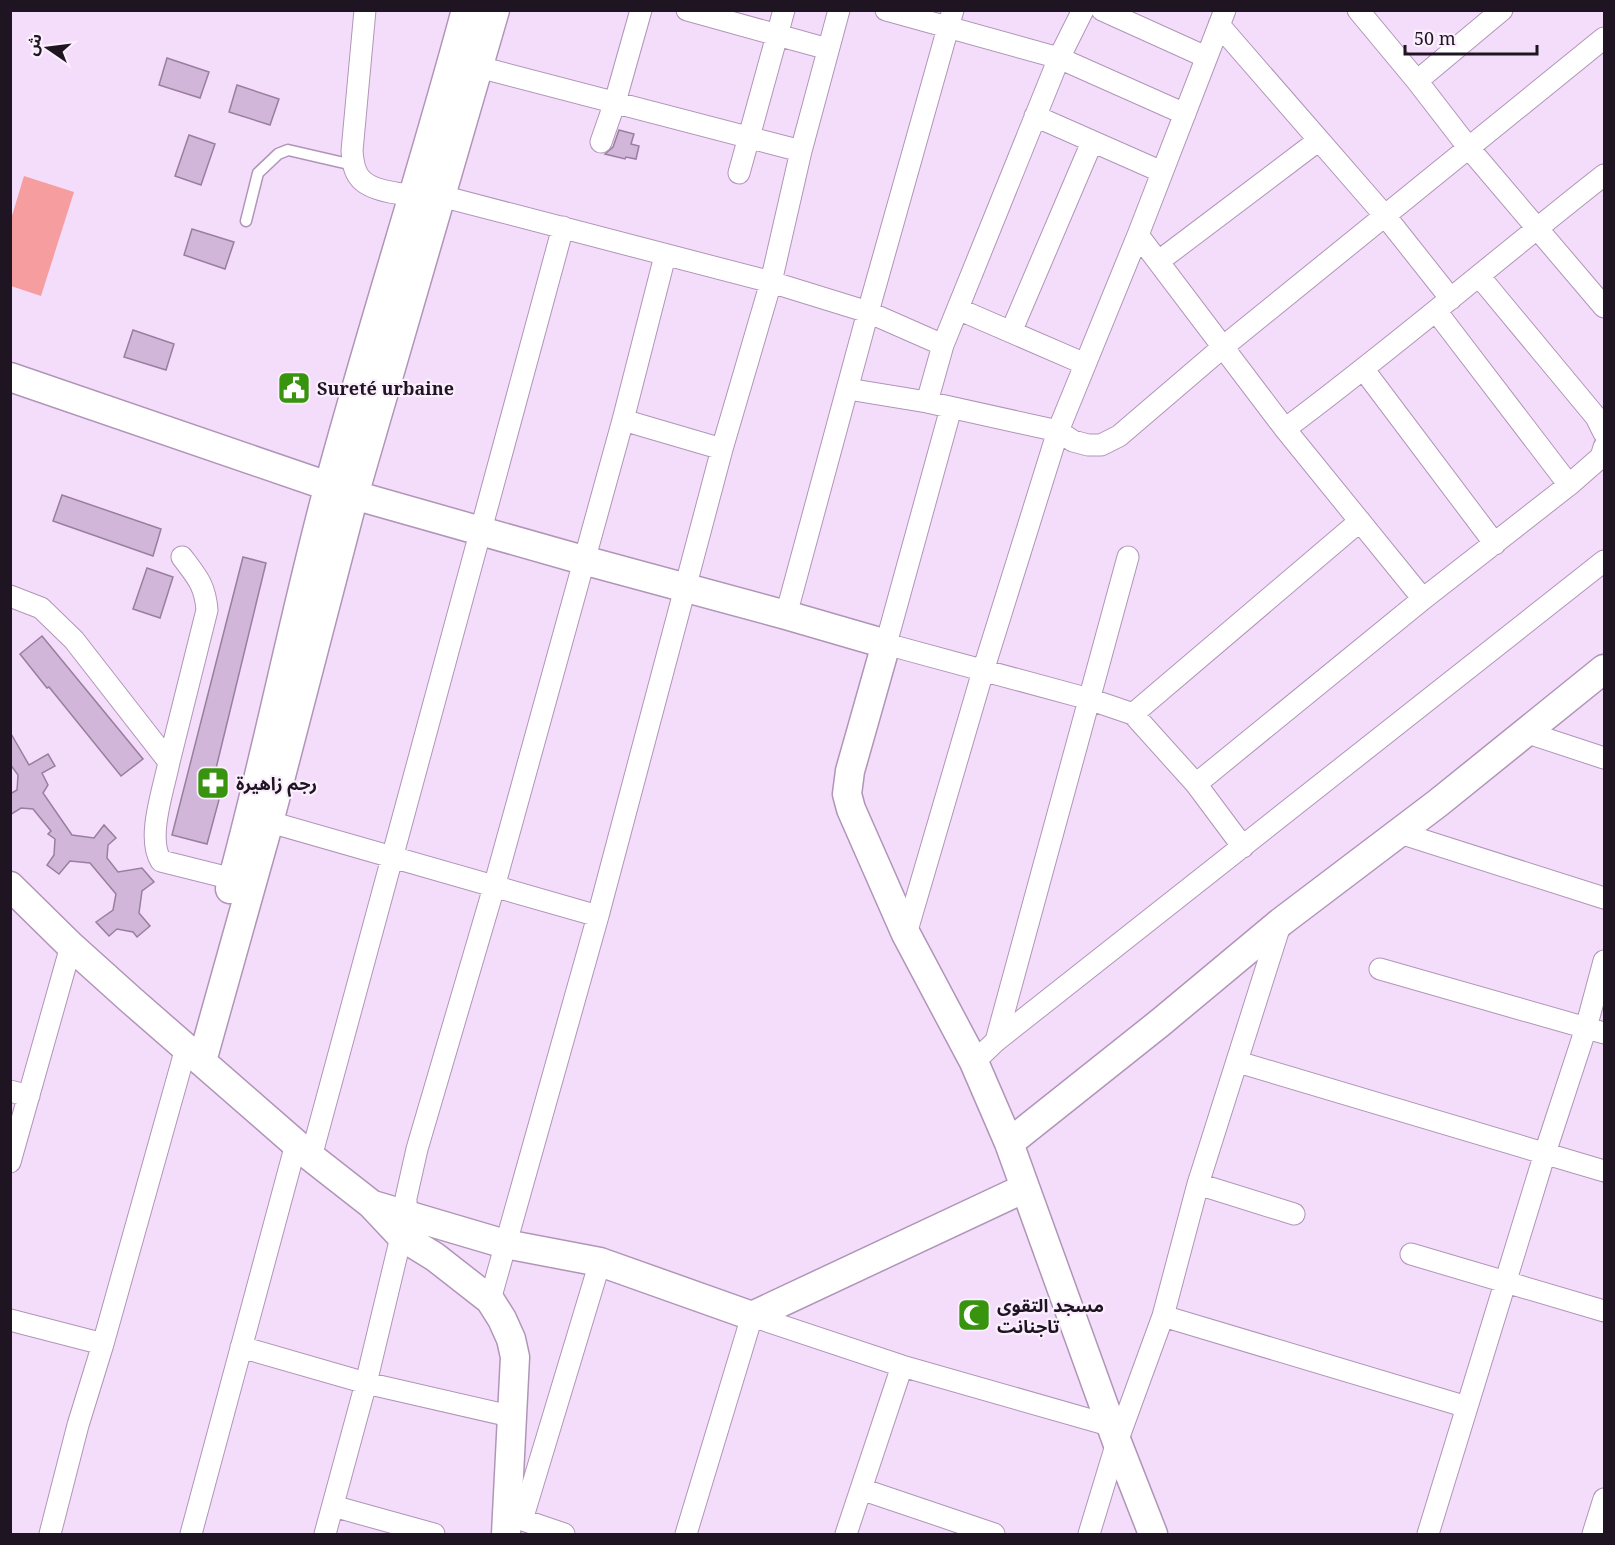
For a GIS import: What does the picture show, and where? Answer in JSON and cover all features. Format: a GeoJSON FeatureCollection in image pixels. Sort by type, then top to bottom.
{"type":"FeatureCollection","features":[{"type":"Feature","properties":{"kind":"street"},"geometry":{"type":"LineString","coordinates":[[365,10],[352,151],[353,165],[361,180],[372,187],[413,196],[441,196],[771,282],[868,312],[943,345]]}},
{"type":"Feature","properties":{"kind":"street"},"geometry":{"type":"LineString","coordinates":[[50,1534],[78,1425],[194,1054],[259,819],[413,196],[466,10]]}},
{"type":"Feature","properties":{"kind":"street"},"geometry":{"type":"LineString","coordinates":[[342,490],[441,196],[495,10]]}},
{"type":"Feature","properties":{"kind":"street"},"geometry":{"type":"LineString","coordinates":[[601,141],[615,102],[641,10]]}},
{"type":"Feature","properties":{"kind":"street"},"geometry":{"type":"LineString","coordinates":[[687,10],[828,49]]}},
{"type":"Feature","properties":{"kind":"street"},"geometry":{"type":"LineString","coordinates":[[739,174],[784,10]]}},
{"type":"Feature","properties":{"kind":"street"},"geometry":{"type":"LineString","coordinates":[[490,1300],[598,916],[722,449],[771,282],[801,151],[839,10]]}},
{"type":"Feature","properties":{"kind":"street"},"geometry":{"type":"LineString","coordinates":[[886,10],[951,19],[1059,58],[1185,114]]}},
{"type":"Feature","properties":{"kind":"street"},"geometry":{"type":"LineString","coordinates":[[927,402],[943,345],[1059,58],[1083,10]]}},
{"type":"Feature","properties":{"kind":"street"},"geometry":{"type":"LineString","coordinates":[[1102,10],[1143,18],[1206,57]]}},
{"type":"Feature","properties":{"kind":"street"},"geometry":{"type":"LineString","coordinates":[[1358,10],[1468,147],[1605,307]]}},
{"type":"Feature","properties":{"kind":"street"},"geometry":{"type":"LineString","coordinates":[[1417,81],[1502,10]]}},
{"type":"Feature","properties":{"kind":"street"},"geometry":{"type":"LineString","coordinates":[[906,934],[1058,431],[1138,235],[1222,18],[1319,140],[1386,217],[1443,305],[1569,485]]}},
{"type":"Feature","properties":{"kind":"street"},"geometry":{"type":"LineString","coordinates":[[786,615],[868,312],[951,19]]}},
{"type":"Feature","properties":{"kind":"street"},"geometry":{"type":"LineString","coordinates":[[848,389],[927,402],[1058,431],[1072,441],[1101,445],[1119,436],[1223,347],[1605,38]]}},
{"type":"Feature","properties":{"kind":"street"},"geometry":{"type":"LineString","coordinates":[[479,67],[801,151]]}},
{"type":"Feature","properties":{"kind":"street"},"geometry":{"type":"LineString","coordinates":[[1035,116],[1162,172]]}},
{"type":"Feature","properties":{"kind":"street"},"geometry":{"type":"LineString","coordinates":[[1159,261],[1319,140]]}},
{"type":"Feature","properties":{"kind":"street"},"geometry":{"type":"LineString","coordinates":[[1011,332],[1092,142]]}},
{"type":"Feature","properties":{"kind":"street"},"geometry":{"type":"LineString","coordinates":[[1285,429],[1364,370],[1536,228],[1605,175]]}},
{"type":"Feature","properties":{"kind":"street"},"geometry":{"type":"LineString","coordinates":[[191,1534],[241,1347],[304,1150],[392,858],[563,227]]}},
{"type":"Feature","properties":{"kind":"street"},"geometry":{"type":"LineString","coordinates":[[1138,235],[1285,429],[1423,599]]}},
{"type":"Feature","properties":{"kind":"street"},"geometry":{"type":"LineString","coordinates":[[325,1534],[366,1383],[404,1226],[406,1198],[417,1149],[494,887],[623,420],[665,256]]}},
{"type":"Feature","properties":{"kind":"street"},"geometry":{"type":"LineString","coordinates":[[1479,276],[1596,417],[1605,433]]}},
{"type":"Feature","properties":{"kind":"street"},"geometry":{"type":"LineString","coordinates":[[958,309],[1085,364]]}},
{"type":"Feature","properties":{"kind":"street"},"geometry":{"type":"LineString","coordinates":[[1364,370],[1495,544]]}},
{"type":"Feature","properties":{"kind":"street"},"geometry":{"type":"LineString","coordinates":[[10,377],[342,490],[886,645],[1089,699],[1133,714],[1196,784],[1243,847]]}},
{"type":"Feature","properties":{"kind":"street"},"geometry":{"type":"LineString","coordinates":[[951,408],[850,771],[847,794],[854,820],[906,934],[974,1062],[1009,1143],[1154,1534]]}},
{"type":"Feature","properties":{"kind":"street"},"geometry":{"type":"LineString","coordinates":[[623,420],[722,449]]}},
{"type":"Feature","properties":{"kind":"street"},"geometry":{"type":"LineString","coordinates":[[1196,784],[1423,599],[1569,485],[1601,457],[1605,447]]}},
{"type":"Feature","properties":{"kind":"street"},"geometry":{"type":"LineString","coordinates":[[1133,714],[1360,521]]}},
{"type":"Feature","properties":{"kind":"street"},"geometry":{"type":"LineString","coordinates":[[182,557],[202,583],[207,610],[169,762],[155,831],[157,855],[161,861],[170,864],[232,879]]}},
{"type":"Feature","properties":{"kind":"street"},"geometry":{"type":"LineString","coordinates":[[996,1041],[1128,557]]}},
{"type":"Feature","properties":{"kind":"street"},"geometry":{"type":"LineString","coordinates":[[974,1062],[996,1041],[1243,847],[1362,750],[1605,561]]}},
{"type":"Feature","properties":{"kind":"street"},"geometry":{"type":"LineString","coordinates":[[10,596],[41,608],[74,640],[169,762]]}},
{"type":"Feature","properties":{"kind":"street"},"geometry":{"type":"LineString","coordinates":[[1009,1143],[1161,1022],[1281,922],[1400,832],[1605,669]]}},
{"type":"Feature","properties":{"kind":"street"},"geometry":{"type":"LineString","coordinates":[[1525,732],[1605,758]]}},
{"type":"Feature","properties":{"kind":"street"},"geometry":{"type":"LineString","coordinates":[[259,819],[598,916]]}},
{"type":"Feature","properties":{"kind":"street"},"geometry":{"type":"LineString","coordinates":[[194,1054],[232,879],[259,819]]}},
{"type":"Feature","properties":{"kind":"street"},"geometry":{"type":"LineString","coordinates":[[1400,832],[1605,898]]}},
{"type":"Feature","properties":{"kind":"street"},"geometry":{"type":"LineString","coordinates":[[10,886],[71,946],[304,1150],[371,1204],[404,1226],[435,1257],[490,1300],[507,1329],[515,1357],[512,1523]]}},
{"type":"Feature","properties":{"kind":"street"},"geometry":{"type":"LineString","coordinates":[[1089,1534],[1115,1434],[1163,1316],[1198,1184],[1281,922]]}},
{"type":"Feature","properties":{"kind":"street"},"geometry":{"type":"LineString","coordinates":[[10,1162],[20,1093],[71,946]]}},
{"type":"Feature","properties":{"kind":"street"},"geometry":{"type":"LineString","coordinates":[[1429,1534],[1545,1153],[1595,1030],[1605,961]]}},
{"type":"Feature","properties":{"kind":"street"},"geometry":{"type":"LineString","coordinates":[[1380,969],[1595,1030]]}},
{"type":"Feature","properties":{"kind":"street"},"geometry":{"type":"LineString","coordinates":[[1238,1062],[1605,1171]]}},
{"type":"Feature","properties":{"kind":"street"},"geometry":{"type":"LineString","coordinates":[[1198,1184],[1294,1214]]}},
{"type":"Feature","properties":{"kind":"street"},"geometry":{"type":"LineString","coordinates":[[686,1534],[752,1316],[1025,1188]]}},
{"type":"Feature","properties":{"kind":"street"},"geometry":{"type":"LineString","coordinates":[[404,1226],[600,1262],[752,1316],[1115,1434]]}},
{"type":"Feature","properties":{"kind":"street"},"geometry":{"type":"LineString","coordinates":[[1411,1254],[1605,1311]]}},
{"type":"Feature","properties":{"kind":"street"},"geometry":{"type":"LineString","coordinates":[[512,1523],[600,1262]]}},
{"type":"Feature","properties":{"kind":"street"},"geometry":{"type":"LineString","coordinates":[[1163,1316],[1467,1407]]}},
{"type":"Feature","properties":{"kind":"street"},"geometry":{"type":"LineString","coordinates":[[10,1320],[103,1344]]}},
{"type":"Feature","properties":{"kind":"street"},"geometry":{"type":"LineString","coordinates":[[241,1347],[366,1383],[514,1417]]}},
{"type":"Feature","properties":{"kind":"street"},"geometry":{"type":"LineString","coordinates":[[846,1534],[902,1366]]}},
{"type":"Feature","properties":{"kind":"street"},"geometry":{"type":"LineString","coordinates":[[861,1489],[993,1534]]}},
{"type":"Feature","properties":{"kind":"street"},"geometry":{"type":"LineString","coordinates":[[1593,1534],[1605,1499]]}},
{"type":"Feature","properties":{"kind":"street"},"geometry":{"type":"LineString","coordinates":[[333,1506],[434,1534]]}},
{"type":"Feature","properties":{"kind":"street"},"geometry":{"type":"LineString","coordinates":[[512,1523],[564,1534]]}},
{"type":"Feature","properties":{"kind":"lane"},"geometry":{"type":"LineString","coordinates":[[246,221],[258,173],[278,154],[288,150],[353,165]]}},
{"type":"Feature","properties":{"kind":"shaded area"},"geometry":{"type":"Polygon","coordinates":[[[24,176],[74,192],[41,296],[11,286],[11,219],[24,176]]]}},
{"type":"Feature","properties":{"kind":"building"},"geometry":{"type":"Polygon","coordinates":[[[167,58],[209,72],[200,98],[159,85],[167,58]]]}},
{"type":"Feature","properties":{"kind":"building"},"geometry":{"type":"Polygon","coordinates":[[[237,85],[279,99],[270,125],[229,112],[237,85]]]}},
{"type":"Feature","properties":{"kind":"building"},"geometry":{"type":"Polygon","coordinates":[[[619,130],[634,134],[631,144],[639,146],[636,159],[605,154],[613,147],[619,130]]]}},
{"type":"Feature","properties":{"kind":"building"},"geometry":{"type":"Polygon","coordinates":[[[189,135],[215,144],[201,185],[175,176],[189,135]]]}},
{"type":"Feature","properties":{"kind":"building"},"geometry":{"type":"Polygon","coordinates":[[[192,229],[234,242],[225,269],[184,255],[192,229]]]}},
{"type":"Feature","properties":{"kind":"building"},"geometry":{"type":"Polygon","coordinates":[[[133,330],[174,344],[166,370],[124,357],[133,330]]]}},
{"type":"Feature","properties":{"kind":"building"},"geometry":{"type":"Polygon","coordinates":[[[62,495],[161,529],[153,556],[53,521],[62,495]]]}},
{"type":"Feature","properties":{"kind":"building"},"geometry":{"type":"Polygon","coordinates":[[[243,557],[266,563],[210,793],[220,796],[207,844],[172,835],[243,557]]]}},
{"type":"Feature","properties":{"kind":"building"},"geometry":{"type":"Polygon","coordinates":[[[147,568],[173,577],[160,618],[133,609],[147,568]]]}},
{"type":"Feature","properties":{"kind":"building"},"geometry":{"type":"Polygon","coordinates":[[[42,636],[143,759],[121,776],[20,654],[42,636]]]}},
{"type":"Feature","properties":{"kind":"building"},"geometry":{"type":"Polygon","coordinates":[[[10,732],[29,765],[48,754],[55,766],[42,773],[48,785],[43,793],[72,835],[94,838],[104,825],[116,838],[108,845],[107,858],[118,872],[142,868],[154,882],[142,891],[139,913],[150,926],[137,937],[133,932],[117,929],[109,936],[96,922],[113,910],[116,894],[90,863],[70,861],[59,874],[47,865],[54,855],[55,839],[48,834],[51,831],[33,809],[21,808],[10,815],[10,794],[17,790],[18,775],[10,764],[10,732]]]}},
{"type":"Feature","properties":{"kind":"place","name":"Sureté urbaine"},"geometry":{"type":"Point","coordinates":[294,388]}},
{"type":"Feature","properties":{"kind":"place","name":"رجم زاهيرة"},"geometry":{"type":"Point","coordinates":[213,783]}},
{"type":"Feature","properties":{"kind":"place","name":"مسجد التقوى تاجنانت"},"geometry":{"type":"Point","coordinates":[974,1315]}}]}
